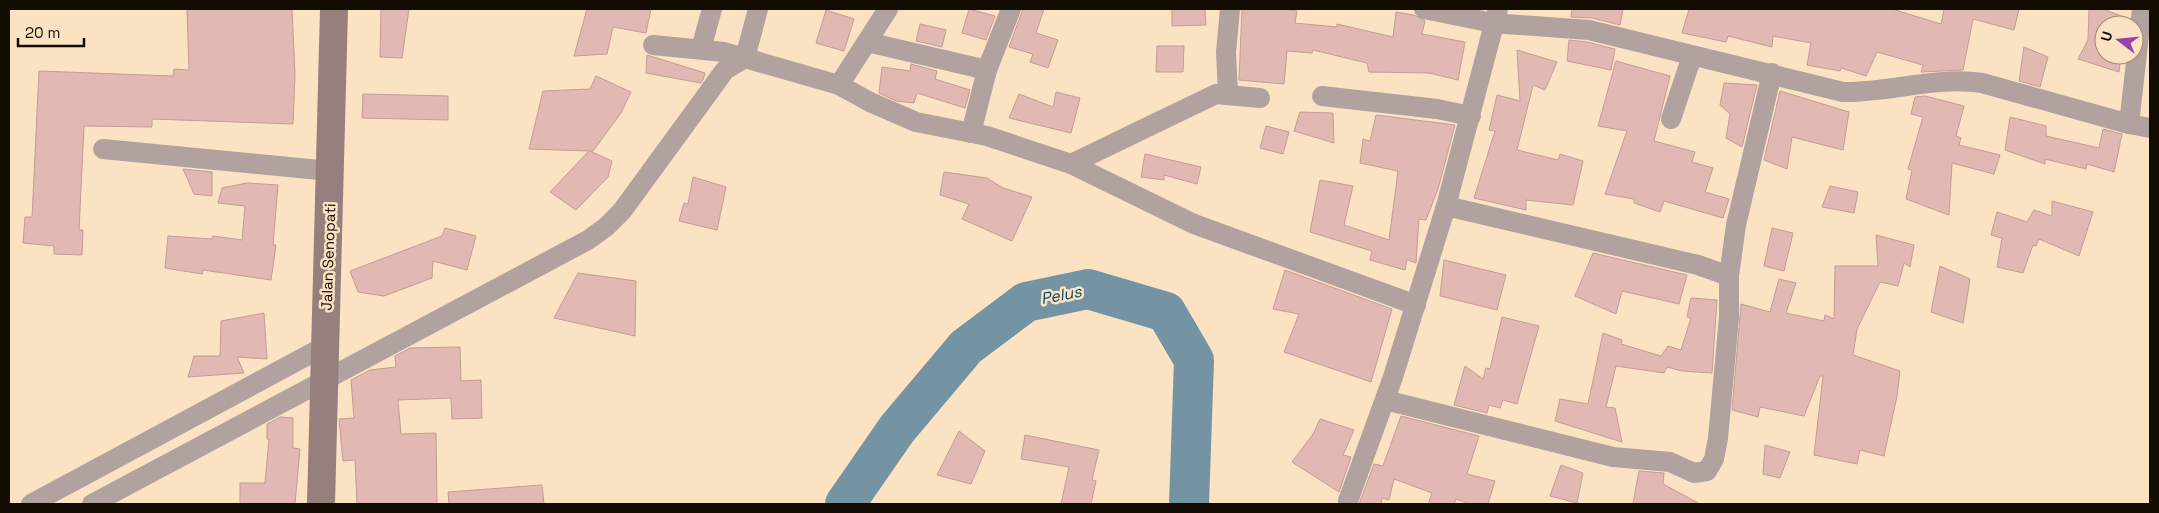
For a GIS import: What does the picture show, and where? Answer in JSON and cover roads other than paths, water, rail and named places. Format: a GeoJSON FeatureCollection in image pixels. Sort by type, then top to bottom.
{"type":"FeatureCollection","features":[{"type":"Feature","properties":{"kind":"main road","name":"Jalan Senopati"},"geometry":{"type":"LineString","coordinates":[[321,504],[334,9]]}},
{"type":"Feature","properties":{"kind":"street"},"geometry":{"type":"LineString","coordinates":[[711,50],[712,9]]}},
{"type":"Feature","properties":{"kind":"street"},"geometry":{"type":"LineString","coordinates":[[31,504],[579,245],[606,227],[622,211],[725,70],[745,58],[758,9]]}},
{"type":"Feature","properties":{"kind":"street"},"geometry":{"type":"LineString","coordinates":[[840,85],[888,9]]}},
{"type":"Feature","properties":{"kind":"street"},"geometry":{"type":"LineString","coordinates":[[971,133],[987,70],[1011,9]]}},
{"type":"Feature","properties":{"kind":"street"},"geometry":{"type":"LineString","coordinates":[[1228,94],[1226,52],[1230,9]]}},
{"type":"Feature","properties":{"kind":"street"},"geometry":{"type":"LineString","coordinates":[[1424,9],[1496,16],[1589,30],[1692,56],[1772,73],[1843,92],[1859,92],[1940,81],[1961,80],[1982,83],[2129,124],[2150,128]]}},
{"type":"Feature","properties":{"kind":"street"},"geometry":{"type":"LineString","coordinates":[[2129,124],[2142,9]]}},
{"type":"Feature","properties":{"kind":"street"},"geometry":{"type":"LineString","coordinates":[[1348,501],[1385,400],[1416,305],[1446,206],[1496,16]]}},
{"type":"Feature","properties":{"kind":"street"},"geometry":{"type":"LineString","coordinates":[[867,42],[987,70]]}},
{"type":"Feature","properties":{"kind":"street"},"geometry":{"type":"LineString","coordinates":[[653,45],[711,50],[745,58],[840,85],[870,102],[916,122],[987,136],[1072,164],[1194,224],[1416,305]]}},
{"type":"Feature","properties":{"kind":"street"},"geometry":{"type":"LineString","coordinates":[[1671,118],[1692,56]]}},
{"type":"Feature","properties":{"kind":"street"},"geometry":{"type":"LineString","coordinates":[[1385,400],[1613,457],[1670,462],[1694,473],[1707,471],[1714,459],[1718,438],[1728,317],[1729,276],[1742,200],[1772,73]]}},
{"type":"Feature","properties":{"kind":"street"},"geometry":{"type":"LineString","coordinates":[[1072,164],[1216,94],[1260,98]]}},
{"type":"Feature","properties":{"kind":"street"},"geometry":{"type":"LineString","coordinates":[[1322,96],[1436,108],[1470,116]]}},
{"type":"Feature","properties":{"kind":"street"},"geometry":{"type":"LineString","coordinates":[[103,149],[330,171]]}},
{"type":"Feature","properties":{"kind":"street"},"geometry":{"type":"LineString","coordinates":[[1446,206],[1698,266],[1729,276]]}},
{"type":"Feature","properties":{"kind":"street"},"geometry":{"type":"LineString","coordinates":[[92,504],[291,397],[326,365]]}},
{"type":"Feature","properties":{"kind":"waterway","name":"Pelus"},"geometry":{"type":"LineString","coordinates":[[845,504],[897,429],[966,347],[1026,302],[1088,289],[1166,312],[1194,360],[1189,504]]}}]}
